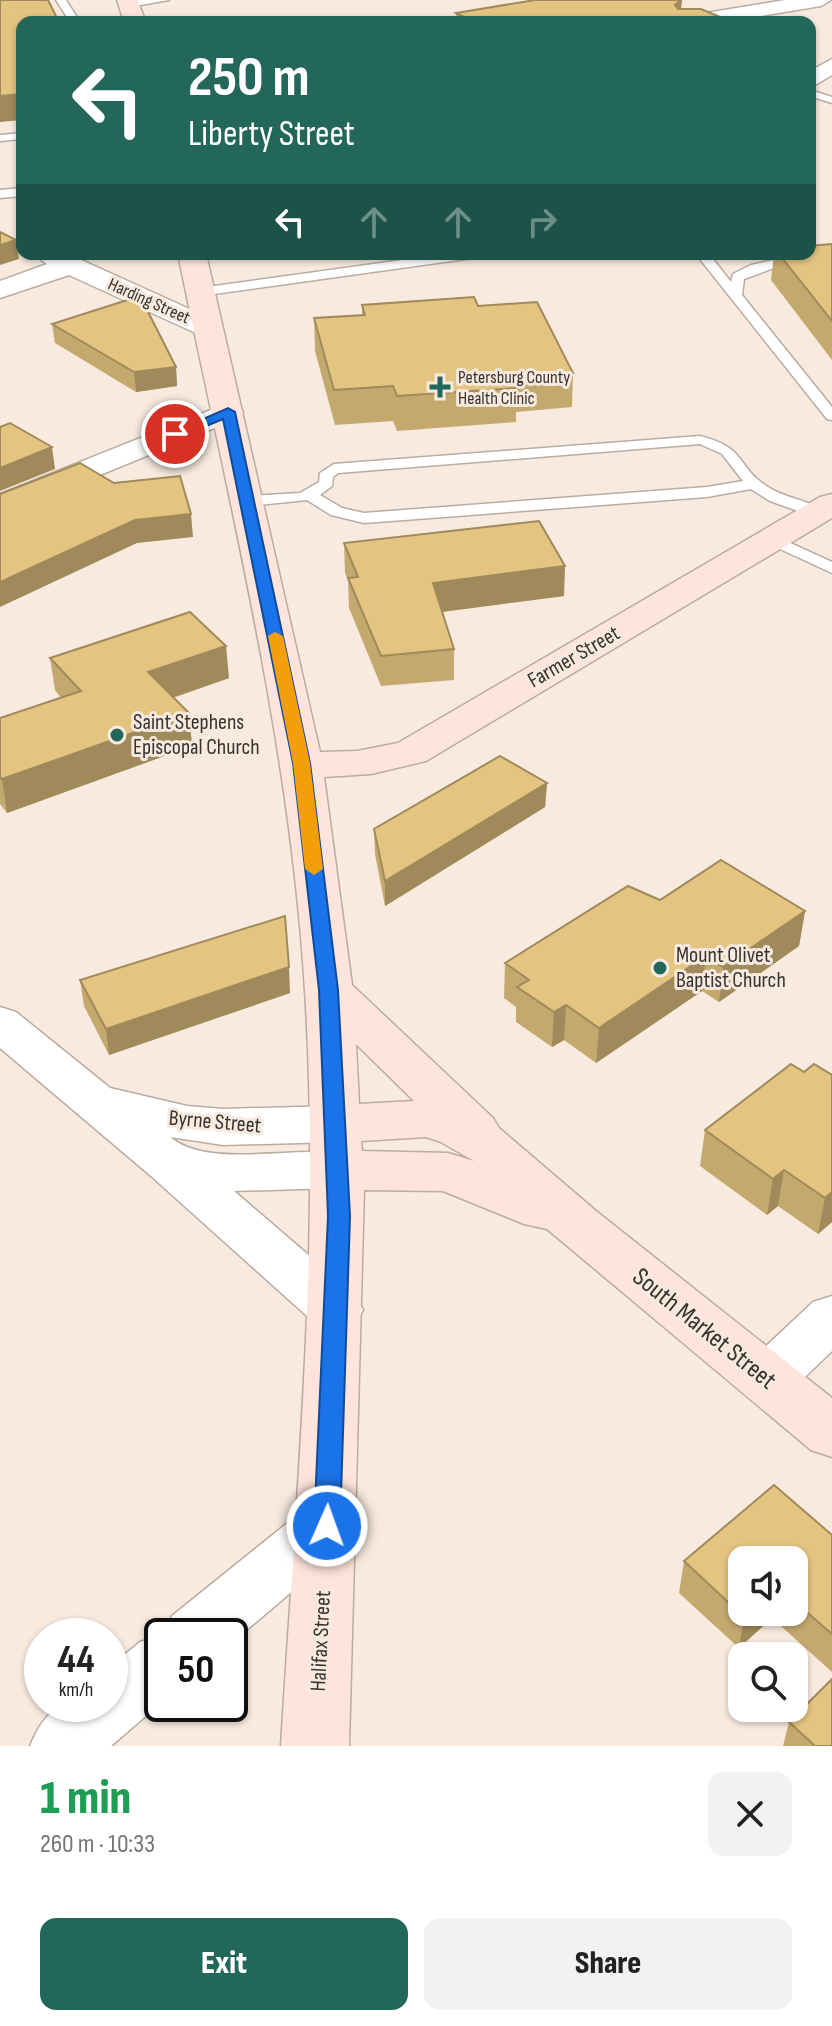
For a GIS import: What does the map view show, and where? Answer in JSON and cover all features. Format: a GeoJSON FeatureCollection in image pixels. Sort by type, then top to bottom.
{"type":"FeatureCollection","features":[{"type":"Feature","properties":{"kind":"main road","name":"Halifax Street"},"geometry":{"type":"LineString","coordinates":[[193,260],[248,501],[302,763],[329,990],[336,1147],[336,1310],[315,1746]]}},
{"type":"Feature","properties":{"kind":"main road","name":"Farmer Street"},"geometry":{"type":"LineString","coordinates":[[302,763],[347,766],[382,762],[412,752],[825,509]]}},
{"type":"Feature","properties":{"kind":"main road"},"geometry":{"type":"LineString","coordinates":[[329,990],[491,1147]]}},
{"type":"Feature","properties":{"kind":"main road","name":"South Market Street"},"geometry":{"type":"LineString","coordinates":[[336,1147],[426,1119],[458,1128],[491,1147],[577,1225],[832,1432]]}},
{"type":"Feature","properties":{"kind":"main road","name":"South Market Street"},"geometry":{"type":"LineString","coordinates":[[336,1147],[448,1172],[577,1225]]}},
{"type":"Feature","properties":{"kind":"street"},"geometry":{"type":"LineString","coordinates":[[721,16],[813,0],[832,16]]}},
{"type":"Feature","properties":{"kind":"street"},"geometry":{"type":"LineString","coordinates":[[0,290],[59,260]]}},
{"type":"Feature","properties":{"kind":"street","name":"Harding Street"},"geometry":{"type":"LineString","coordinates":[[59,260],[208,328]]}},
{"type":"Feature","properties":{"kind":"street"},"geometry":{"type":"LineString","coordinates":[[0,506],[228,412]]}},
{"type":"Feature","properties":{"kind":"street","name":"Byrne Street"},"geometry":{"type":"LineString","coordinates":[[0,1023],[168,1163],[336,1310]]}},
{"type":"Feature","properties":{"kind":"street","name":"Byrne Street"},"geometry":{"type":"LineString","coordinates":[[97,1103],[199,1125],[254,1128],[336,1147]]}},
{"type":"Feature","properties":{"kind":"street","name":"Byrne Street"},"geometry":{"type":"LineString","coordinates":[[168,1163],[235,1173],[336,1147]]}},
{"type":"Feature","properties":{"kind":"street"},"geometry":{"type":"LineString","coordinates":[[766,1380],[832,1317]]}},
{"type":"Feature","properties":{"kind":"street"},"geometry":{"type":"LineString","coordinates":[[216,1618],[327,1526]]}},
{"type":"Feature","properties":{"kind":"street"},"geometry":{"type":"LineString","coordinates":[[62,1746],[144,1678]]}},
{"type":"Feature","properties":{"kind":"lane"},"geometry":{"type":"LineString","coordinates":[[130,9],[164,0]]}},
{"type":"Feature","properties":{"kind":"lane"},"geometry":{"type":"LineString","coordinates":[[200,292],[430,260]]}},
{"type":"Feature","properties":{"kind":"lane"},"geometry":{"type":"LineString","coordinates":[[707,260],[832,416]]}},
{"type":"Feature","properties":{"kind":"lane"},"geometry":{"type":"LineString","coordinates":[[735,295],[738,277],[755,268],[832,261]]}},
{"type":"Feature","properties":{"kind":"lane"},"geometry":{"type":"LineString","coordinates":[[248,501],[309,495],[321,490],[327,483],[325,476],[334,469],[700,440],[730,451],[754,484],[776,497],[825,509]]}},
{"type":"Feature","properties":{"kind":"lane"},"geometry":{"type":"LineString","coordinates":[[309,495],[337,512],[364,518],[707,492],[754,484]]}},
{"type":"Feature","properties":{"kind":"lane"},"geometry":{"type":"LineString","coordinates":[[773,540],[832,568]]}},
{"type":"Feature","properties":{"kind":"building"},"geometry":{"type":"Polygon","coordinates":[[[0,0],[48,0],[56,16],[16,16],[16,95],[0,96],[0,0]]]}},
{"type":"Feature","properties":{"kind":"building"},"geometry":{"type":"Polygon","coordinates":[[[535,0],[681,0],[675,5],[678,9],[701,9],[718,16],[462,16],[456,13],[535,0]]]}},
{"type":"Feature","properties":{"kind":"building"},"geometry":{"type":"Polygon","coordinates":[[[0,232],[16,240],[0,245],[0,232]]]}},
{"type":"Feature","properties":{"kind":"building"},"geometry":{"type":"Polygon","coordinates":[[[832,244],[832,321],[784,260],[816,260],[816,245],[832,244]]]}},
{"type":"Feature","properties":{"kind":"building"},"geometry":{"type":"Polygon","coordinates":[[[140,296],[176,367],[134,372],[52,324],[140,296]]]}},
{"type":"Feature","properties":{"kind":"building"},"geometry":{"type":"Polygon","coordinates":[[[474,297],[478,306],[537,302],[573,373],[512,378],[517,388],[397,396],[393,386],[334,390],[314,318],[365,315],[362,305],[474,297]]]}},
{"type":"Feature","properties":{"kind":"building"},"geometry":{"type":"Polygon","coordinates":[[[10,423],[52,447],[0,468],[0,427],[10,423]]]}},
{"type":"Feature","properties":{"kind":"building"},"geometry":{"type":"Polygon","coordinates":[[[80,463],[114,483],[180,476],[191,514],[135,520],[0,582],[0,494],[80,463]]]}},
{"type":"Feature","properties":{"kind":"building"},"geometry":{"type":"Polygon","coordinates":[[[539,521],[565,566],[433,583],[454,649],[381,656],[348,578],[358,577],[344,543],[539,521]]]}},
{"type":"Feature","properties":{"kind":"building"},"geometry":{"type":"Polygon","coordinates":[[[190,612],[226,646],[148,672],[189,713],[2,779],[0,777],[0,718],[81,691],[50,658],[190,612]]]}},
{"type":"Feature","properties":{"kind":"building"},"geometry":{"type":"Polygon","coordinates":[[[500,756],[547,783],[385,881],[374,829],[500,756]]]}},
{"type":"Feature","properties":{"kind":"building"},"geometry":{"type":"Polygon","coordinates":[[[721,860],[805,911],[723,967],[706,956],[599,1028],[566,1005],[554,1012],[517,987],[529,980],[505,963],[628,886],[660,900],[721,860]]]}},
{"type":"Feature","properties":{"kind":"building"},"geometry":{"type":"Polygon","coordinates":[[[285,916],[289,967],[106,1029],[80,980],[285,916]]]}},
{"type":"Feature","properties":{"kind":"building"},"geometry":{"type":"Polygon","coordinates":[[[791,1064],[804,1072],[814,1064],[832,1075],[832,1192],[825,1198],[784,1170],[773,1179],[705,1130],[791,1064]]]}},
{"type":"Feature","properties":{"kind":"building"},"geometry":{"type":"Polygon","coordinates":[[[774,1485],[832,1535],[832,1634],[808,1613],[808,1546],[728,1546],[728,1602],[684,1561],[774,1485]]]}},
{"type":"Feature","properties":{"kind":"building"},"geometry":{"type":"Polygon","coordinates":[[[832,1679],[832,1746],[815,1746],[789,1722],[808,1722],[808,1703],[832,1679]]]}},
{"type":"Feature","properties":{"kind":"slow traffic"},"geometry":{"type":"LineString","coordinates":[[275,636],[302,763],[314,869]]}},
{"type":"Feature","properties":{"kind":"place","name":"Petersburg County Health Clinic"},"geometry":{"type":"Point","coordinates":[440,387]}},
{"type":"Feature","properties":{"kind":"place","name":"Saint Stephens Episcopal Church"},"geometry":{"type":"Point","coordinates":[117,735]}},
{"type":"Feature","properties":{"kind":"place","name":"Mount Olivet Baptist Church"},"geometry":{"type":"Point","coordinates":[660,968]}},
{"type":"Feature","properties":{"kind":"route"},"geometry":{"type":"LineString","coordinates":[[175,434],[228,412],[302,763],[329,990],[336,1124],[339,1216],[327,1526]]}}]}
